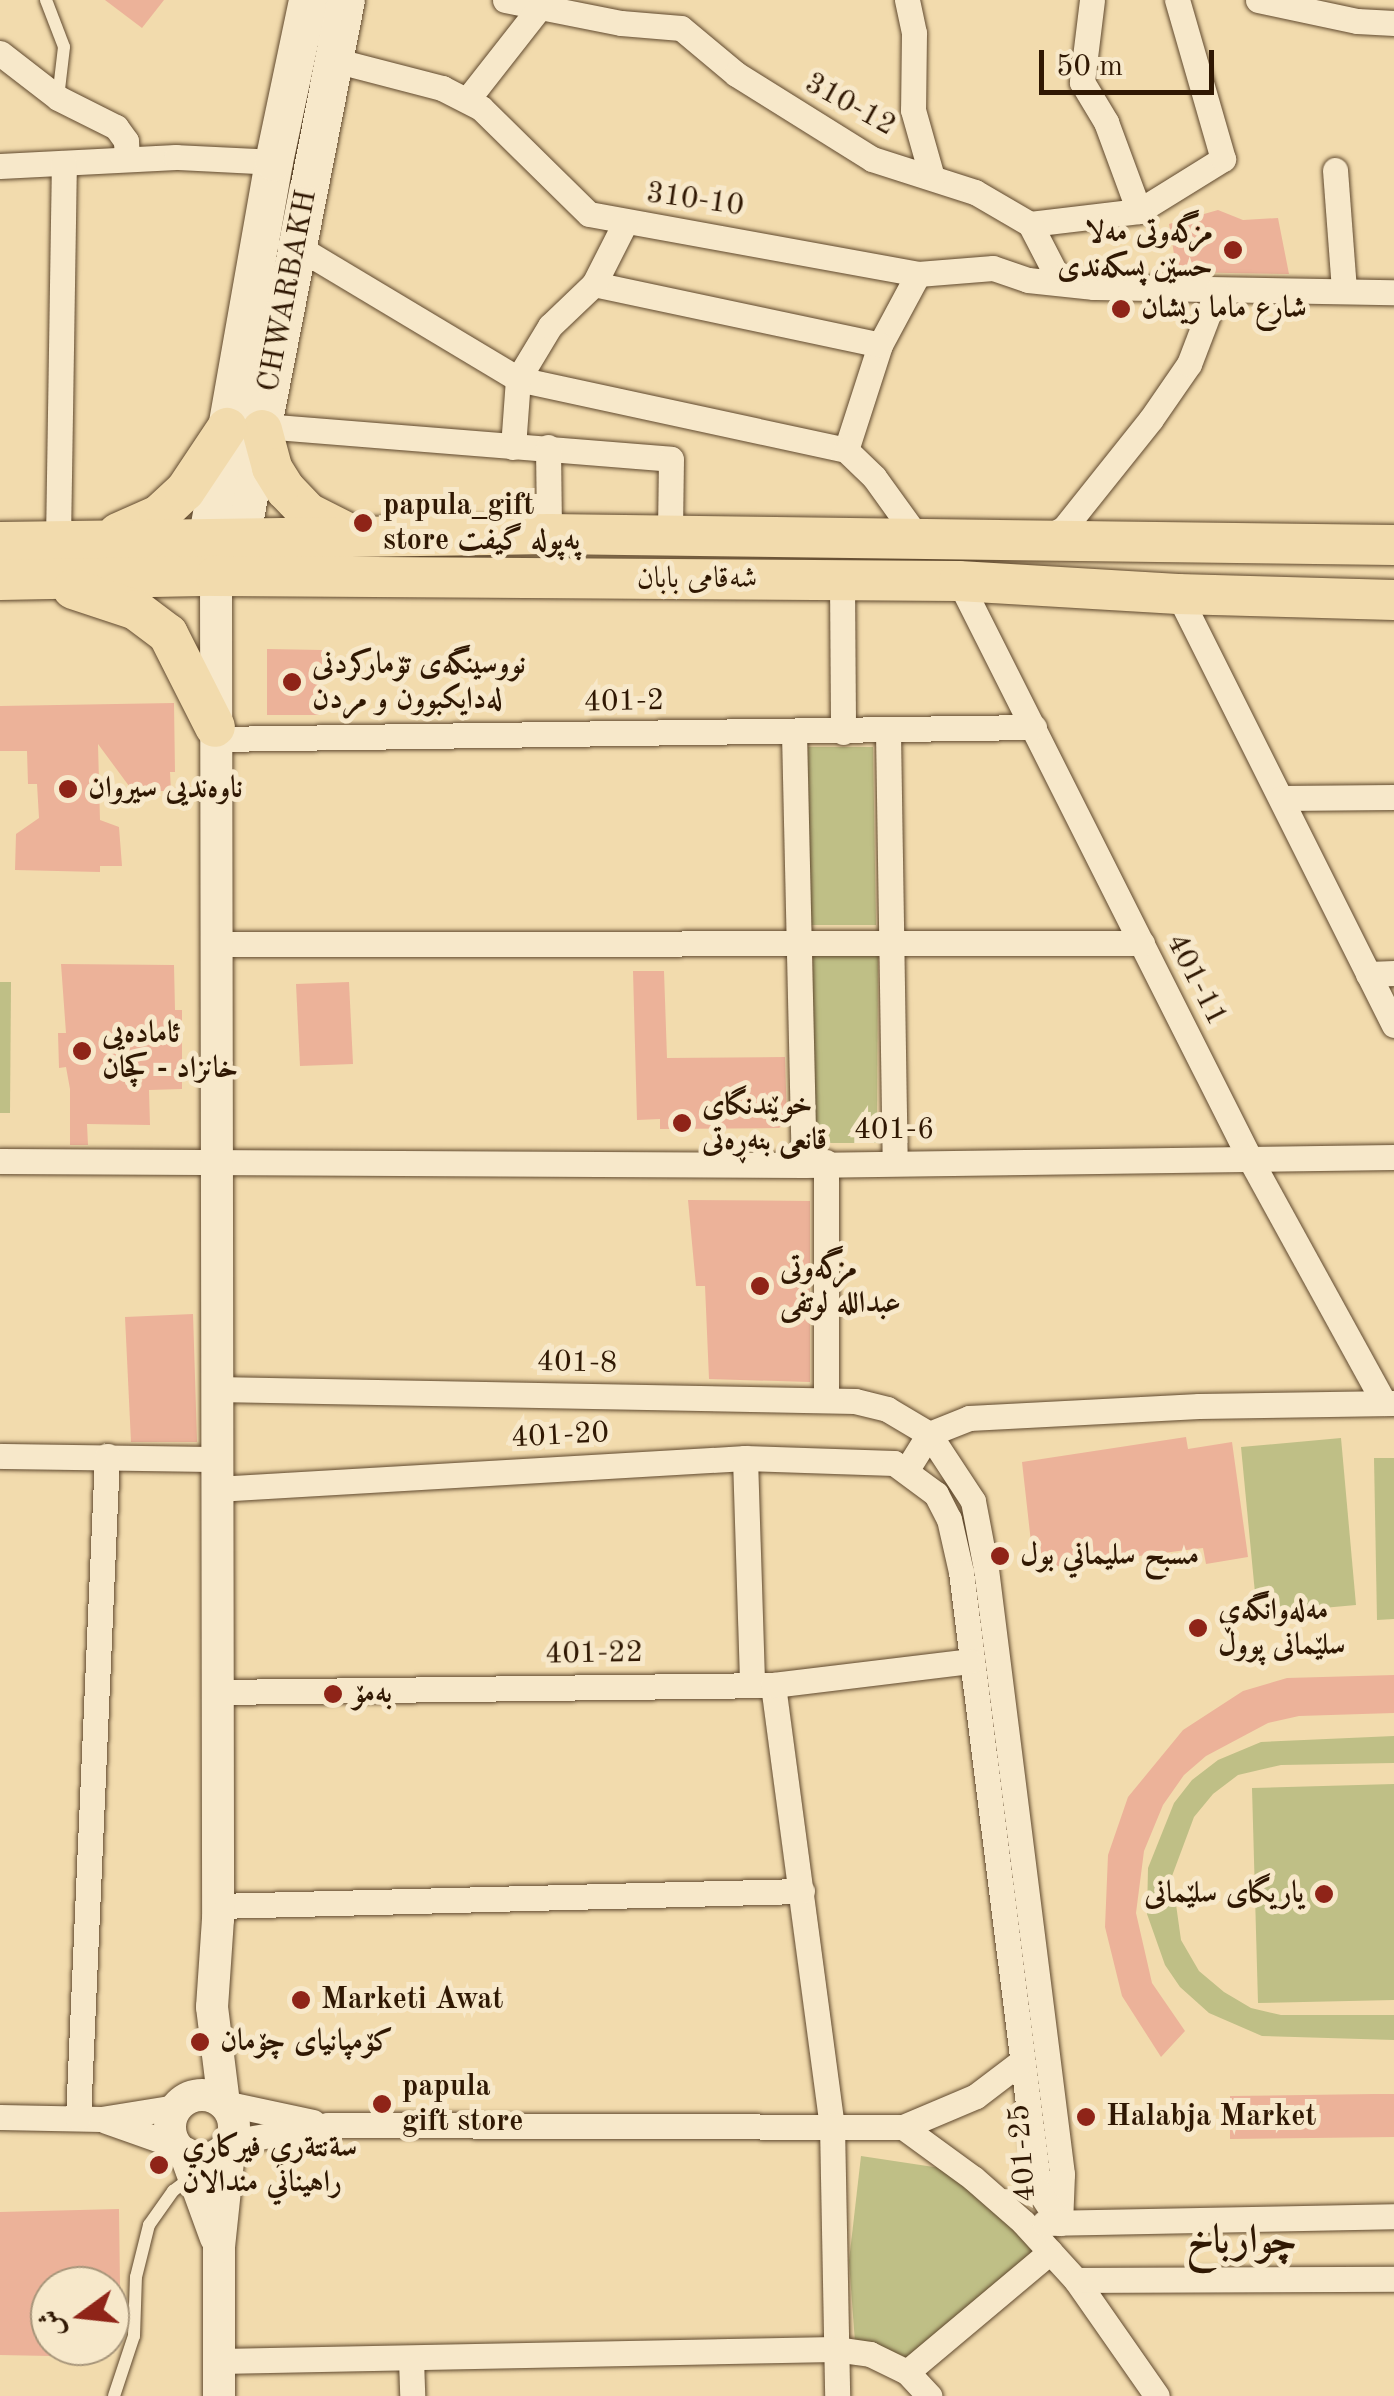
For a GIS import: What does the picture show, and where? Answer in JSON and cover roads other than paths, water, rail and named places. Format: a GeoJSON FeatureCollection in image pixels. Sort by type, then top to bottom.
{"type":"FeatureCollection","features":[{"type":"Feature","properties":{"kind":"main road"},"geometry":{"type":"LineString","coordinates":[[308,0],[274,162],[251,428],[286,490],[308,513],[354,536]]}},
{"type":"Feature","properties":{"kind":"main road","name":"CHWARBAKH"},"geometry":{"type":"LineString","coordinates":[[216,576],[296,246],[346,0]]}},
{"type":"Feature","properties":{"kind":"main road"},"geometry":{"type":"LineString","coordinates":[[104,539],[160,515],[251,428]]}},
{"type":"Feature","properties":{"kind":"main road","name":"شەقامی بابان"},"geometry":{"type":"LineString","coordinates":[[0,542],[549,534],[1394,545]]}},
{"type":"Feature","properties":{"kind":"main road","name":"شەقامی بابان"},"geometry":{"type":"LineString","coordinates":[[0,580],[216,576],[959,581],[1178,594],[1394,600]]}},
{"type":"Feature","properties":{"kind":"main road"},"geometry":{"type":"LineString","coordinates":[[46,579],[136,610],[168,634],[215,733]]}},
{"type":"Feature","properties":{"kind":"street","name":"310-12"},"geometry":{"type":"LineString","coordinates":[[505,0],[621,23],[681,28],[736,74],[872,159],[975,192],[1030,224]]}},
{"type":"Feature","properties":{"kind":"street"},"geometry":{"type":"LineString","coordinates":[[907,0],[914,33],[913,110],[932,177]]}},
{"type":"Feature","properties":{"kind":"street"},"geometry":{"type":"LineString","coordinates":[[1092,0],[1082,82],[1106,122],[1139,211]]}},
{"type":"Feature","properties":{"kind":"street"},"geometry":{"type":"LineString","coordinates":[[1094,287],[1058,278],[1030,224],[1139,211],[1223,159],[1177,0]]}},
{"type":"Feature","properties":{"kind":"street"},"geometry":{"type":"LineString","coordinates":[[1258,0],[1356,21],[1394,22]]}},
{"type":"Feature","properties":{"kind":"street"},"geometry":{"type":"LineString","coordinates":[[467,100],[540,7]]}},
{"type":"Feature","properties":{"kind":"street"},"geometry":{"type":"LineString","coordinates":[[0,53],[58,98],[116,127],[126,141],[128,158]]}},
{"type":"Feature","properties":{"kind":"street","name":"310-10"},"geometry":{"type":"LineString","coordinates":[[334,60],[442,88],[467,100],[481,108],[589,214],[625,222],[762,242],[918,274],[993,268],[1028,280],[1094,287],[1394,292]]}},
{"type":"Feature","properties":{"kind":"street"},"geometry":{"type":"LineString","coordinates":[[0,166],[128,158],[274,162]]}},
{"type":"Feature","properties":{"kind":"street"},"geometry":{"type":"LineString","coordinates":[[58,540],[64,163]]}},
{"type":"Feature","properties":{"kind":"street"},"geometry":{"type":"LineString","coordinates":[[1335,170],[1344,290]]}},
{"type":"Feature","properties":{"kind":"street"},"geometry":{"type":"LineString","coordinates":[[513,447],[518,379],[550,326],[594,284],[625,222]]}},
{"type":"Feature","properties":{"kind":"street"},"geometry":{"type":"LineString","coordinates":[[296,246],[518,379],[846,450],[874,476],[918,538]]}},
{"type":"Feature","properties":{"kind":"street"},"geometry":{"type":"LineString","coordinates":[[846,450],[880,345],[918,274]]}},
{"type":"Feature","properties":{"kind":"street"},"geometry":{"type":"LineString","coordinates":[[594,284],[880,345]]}},
{"type":"Feature","properties":{"kind":"street"},"geometry":{"type":"LineString","coordinates":[[1040,541],[1064,528],[1151,419],[1188,364],[1216,291]]}},
{"type":"Feature","properties":{"kind":"street"},"geometry":{"type":"LineString","coordinates":[[251,428],[513,447],[548,446],[671,459],[670,535]]}},
{"type":"Feature","properties":{"kind":"street"},"geometry":{"type":"LineString","coordinates":[[548,446],[549,534]]}},
{"type":"Feature","properties":{"kind":"street"},"geometry":{"type":"LineString","coordinates":[[216,576],[217,1906],[212,2007],[224,2103],[234,2122],[219,2248],[219,2396]]}},
{"type":"Feature","properties":{"kind":"street"},"geometry":{"type":"LineString","coordinates":[[842,580],[843,732]]}},
{"type":"Feature","properties":{"kind":"street","name":"401-11"},"geometry":{"type":"LineString","coordinates":[[959,581],[1250,1159],[1389,1403]]}},
{"type":"Feature","properties":{"kind":"street"},"geometry":{"type":"LineString","coordinates":[[1178,594],[1280,798],[1381,973],[1394,1025]]}},
{"type":"Feature","properties":{"kind":"street","name":"401-2"},"geometry":{"type":"LineString","coordinates":[[215,733],[794,733],[1034,728]]}},
{"type":"Feature","properties":{"kind":"street"},"geometry":{"type":"LineString","coordinates":[[888,732],[895,1163]]}},
{"type":"Feature","properties":{"kind":"street"},"geometry":{"type":"LineString","coordinates":[[794,733],[799,943],[826,1400]]}},
{"type":"Feature","properties":{"kind":"street"},"geometry":{"type":"LineString","coordinates":[[1280,798],[1394,797]]}},
{"type":"Feature","properties":{"kind":"street"},"geometry":{"type":"LineString","coordinates":[[214,944],[1142,943]]}},
{"type":"Feature","properties":{"kind":"street","name":"401-6"},"geometry":{"type":"LineString","coordinates":[[0,1161],[815,1164],[1394,1156]]}},
{"type":"Feature","properties":{"kind":"street","name":"401-8"},"geometry":{"type":"LineString","coordinates":[[215,1389],[826,1400],[872,1404],[929,1434]]}},
{"type":"Feature","properties":{"kind":"street"},"geometry":{"type":"LineString","coordinates":[[906,1471],[929,1434],[968,1418],[1199,1406],[1389,1403]]}},
{"type":"Feature","properties":{"kind":"street","name":"401-25"},"geometry":{"type":"LineString","coordinates":[[929,1434],[973,1501],[986,1569],[1062,2174],[1060,2223]]}},
{"type":"Feature","properties":{"kind":"street","name":"401-20"},"geometry":{"type":"LineString","coordinates":[[0,1456],[107,1456],[216,1474],[745,1458],[872,1460],[894,1463],[906,1471]]}},
{"type":"Feature","properties":{"kind":"street"},"geometry":{"type":"LineString","coordinates":[[90,2118],[107,1456]]}},
{"type":"Feature","properties":{"kind":"street"},"geometry":{"type":"LineString","coordinates":[[745,1458],[762,1685],[802,1891],[832,2124],[837,2396]]}},
{"type":"Feature","properties":{"kind":"street","name":"401-25"},"geometry":{"type":"LineString","coordinates":[[906,1471],[936,1494],[949,1519],[961,1572],[1038,2191],[1060,2223]]}},
{"type":"Feature","properties":{"kind":"street","name":"401-22"},"geometry":{"type":"LineString","coordinates":[[217,1692],[762,1685],[970,1661]]}},
{"type":"Feature","properties":{"kind":"street"},"geometry":{"type":"LineString","coordinates":[[217,1906],[802,1891]]}},
{"type":"Feature","properties":{"kind":"street"},"geometry":{"type":"LineString","coordinates":[[212,2007],[171,2126],[219,2248]]}},
{"type":"Feature","properties":{"kind":"street"},"geometry":{"type":"LineString","coordinates":[[90,2118],[185,2158],[215,2156],[230,2142],[328,2125],[903,2127],[976,2096],[1022,2061]]}},
{"type":"Feature","properties":{"kind":"street"},"geometry":{"type":"LineString","coordinates":[[0,2117],[90,2118],[181,2103],[205,2094],[224,2103],[328,2125]]}},
{"type":"Feature","properties":{"kind":"street"},"geometry":{"type":"LineString","coordinates":[[903,2127],[1023,2222],[1076,2280],[1157,2396]]}},
{"type":"Feature","properties":{"kind":"street"},"geometry":{"type":"LineString","coordinates":[[1023,2222],[1394,2216]]}},
{"type":"Feature","properties":{"kind":"street"},"geometry":{"type":"LineString","coordinates":[[907,2372],[1050,2252]]}},
{"type":"Feature","properties":{"kind":"street"},"geometry":{"type":"LineString","coordinates":[[1076,2280],[1394,2278]]}},
{"type":"Feature","properties":{"kind":"street"},"geometry":{"type":"LineString","coordinates":[[219,2361],[835,2349],[870,2354],[907,2372],[928,2396]]}},
{"type":"Feature","properties":{"kind":"street"},"geometry":{"type":"LineString","coordinates":[[411,2359],[412,2396]]}},
{"type":"Feature","properties":{"kind":"lane"},"geometry":{"type":"LineString","coordinates":[[46,0],[64,47],[58,98]]}},
{"type":"Feature","properties":{"kind":"lane"},"geometry":{"type":"LineString","coordinates":[[114,2396],[134,2336],[136,2278],[149,2225],[173,2191],[185,2158]]}},
{"type":"Feature","properties":{"kind":"place","name":"مزگەوتی مەلا حسێن پسکەندی"},"geometry":{"type":"Point","coordinates":[1233,250]}},
{"type":"Feature","properties":{"kind":"place","name":"شارع ماما ريشان"},"geometry":{"type":"Point","coordinates":[1121,309]}},
{"type":"Feature","properties":{"kind":"place","name":"papula_gift store پەپولە گیفت"},"geometry":{"type":"Point","coordinates":[363,523]}},
{"type":"Feature","properties":{"kind":"place","name":"نووسینگەی تۆمارکردنی لەدایکبوون و مردن"},"geometry":{"type":"Point","coordinates":[292,682]}},
{"type":"Feature","properties":{"kind":"place","name":"ناوەندیی سیروان"},"geometry":{"type":"Point","coordinates":[68,789]}},
{"type":"Feature","properties":{"kind":"place","name":"ئامادەیی خانزاد - کچان"},"geometry":{"type":"Point","coordinates":[82,1051]}},
{"type":"Feature","properties":{"kind":"place","name":"خوێندنگای قانعی بنەڕەتی"},"geometry":{"type":"Point","coordinates":[682,1123]}},
{"type":"Feature","properties":{"kind":"place","name":"مزگەوتی عبداللە لوتفی"},"geometry":{"type":"Point","coordinates":[760,1286]}},
{"type":"Feature","properties":{"kind":"place","name":"مسبح سلیماني بول"},"geometry":{"type":"Point","coordinates":[1000,1556]}},
{"type":"Feature","properties":{"kind":"place","name":"مەلەوانگەی سلێمانی پووڵ"},"geometry":{"type":"Point","coordinates":[1198,1628]}},
{"type":"Feature","properties":{"kind":"place","name":"بەمۆ"},"geometry":{"type":"Point","coordinates":[333,1694]}},
{"type":"Feature","properties":{"kind":"place","name":"یاریگای سلێمانی"},"geometry":{"type":"Point","coordinates":[1324,1894]}},
{"type":"Feature","properties":{"kind":"place","name":"Marketi Awat"},"geometry":{"type":"Point","coordinates":[301,2000]}},
{"type":"Feature","properties":{"kind":"place","name":"کۆمپانیای چۆمان"},"geometry":{"type":"Point","coordinates":[200,2042]}},
{"type":"Feature","properties":{"kind":"place","name":"papula gift store"},"geometry":{"type":"Point","coordinates":[382,2104]}},
{"type":"Feature","properties":{"kind":"place","name":"Halabja Market"},"geometry":{"type":"Point","coordinates":[1086,2117]}},
{"type":"Feature","properties":{"kind":"place","name":"سةنتةري فيركاري راهيناني مندالان"},"geometry":{"type":"Point","coordinates":[159,2165]}},
{"type":"Feature","properties":{"kind":"district","name":"چوارباخ"},"geometry":{"type":"Point","coordinates":[1242,2242]}}]}
